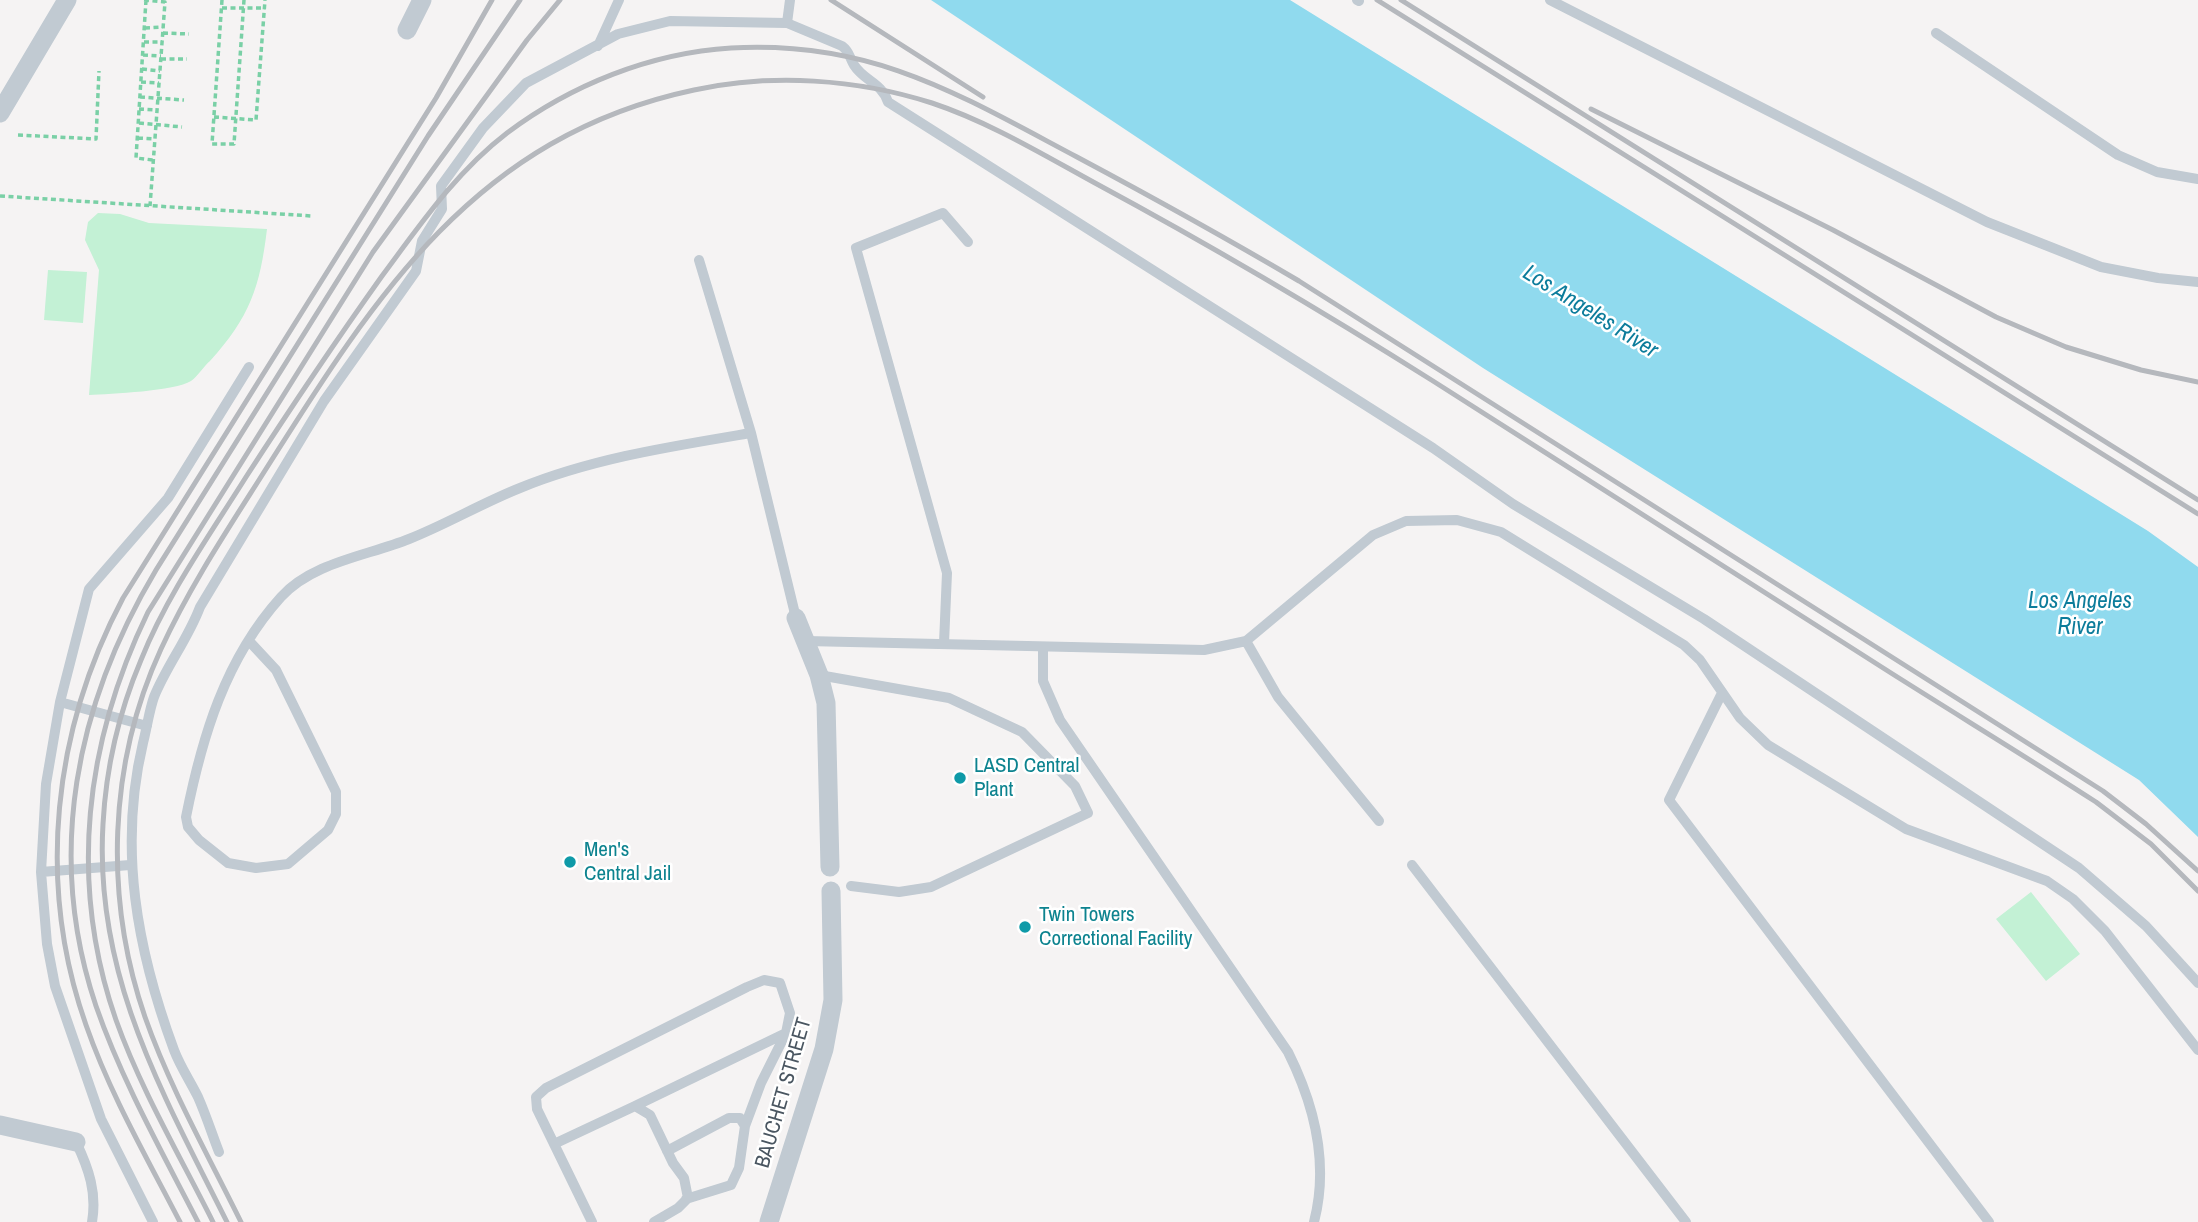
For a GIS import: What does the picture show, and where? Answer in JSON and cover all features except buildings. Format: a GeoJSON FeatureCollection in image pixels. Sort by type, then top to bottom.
{"type":"FeatureCollection","features":[{"type":"Feature","properties":{"kind":"street"},"geometry":{"type":"LineString","coordinates":[[0,113],[67,0]]}},
{"type":"Feature","properties":{"kind":"street"},"geometry":{"type":"LineString","coordinates":[[407,30],[422,0]]}},
{"type":"Feature","properties":{"kind":"street"},"geometry":{"type":"LineString","coordinates":[[796,618],[819,675],[826,703],[830,867]]}},
{"type":"Feature","properties":{"kind":"street","name":"BAUCHET STREET"},"geometry":{"type":"LineString","coordinates":[[769,1222],[810,1098],[833,1000],[831,891]]}},
{"type":"Feature","properties":{"kind":"street"},"geometry":{"type":"LineString","coordinates":[[0,1125],[76,1142]]}},
{"type":"Feature","properties":{"kind":"lane"},"geometry":{"type":"LineString","coordinates":[[598,46],[619,0]]}},
{"type":"Feature","properties":{"kind":"lane"},"geometry":{"type":"LineString","coordinates":[[787,23],[790,0]]}},
{"type":"Feature","properties":{"kind":"lane"},"geometry":{"type":"LineString","coordinates":[[1550,0],[1987,222],[2101,267],[2158,278],[2198,282]]}},
{"type":"Feature","properties":{"kind":"lane"},"geometry":{"type":"LineString","coordinates":[[219,1152],[199,1099],[175,1054],[156,997],[140,934],[130,866],[135,788],[154,698],[191,630],[200,607],[324,401],[416,271],[422,241],[442,209],[440,186],[484,128],[526,83],[618,34],[670,22],[787,23],[848,51],[854,65],[884,90],[888,102],[1433,448],[1513,504],[1704,620],[1952,781],[2022,832],[2079,868],[2146,926],[2198,983]]}},
{"type":"Feature","properties":{"kind":"lane"},"geometry":{"type":"LineString","coordinates":[[1936,33],[2118,155],[2157,172],[2198,179]]}},
{"type":"Feature","properties":{"kind":"lane"},"geometry":{"type":"LineString","coordinates":[[944,643],[947,573],[856,248],[943,213],[968,242]]}},
{"type":"Feature","properties":{"kind":"lane"},"geometry":{"type":"LineString","coordinates":[[699,260],[751,433],[796,618]]}},
{"type":"Feature","properties":{"kind":"lane"},"geometry":{"type":"LineString","coordinates":[[153,1222],[101,1119],[65,1024],[47,944],[41,872],[46,784],[60,702],[94,579],[168,498],[249,367]]}},
{"type":"Feature","properties":{"kind":"lane"},"geometry":{"type":"LineString","coordinates":[[250,641],[276,670],[336,792],[336,814],[328,830],[288,864],[256,869],[228,863],[199,840],[188,827],[186,817],[198,754],[222,687],[250,641],[281,598],[304,576],[410,539],[521,488],[565,473],[668,447],[751,433]]}},
{"type":"Feature","properties":{"kind":"lane"},"geometry":{"type":"LineString","coordinates":[[806,641],[1204,650],[1246,640],[1373,535],[1406,521],[1457,520],[1501,532],[1684,645],[1700,660],[1721,695],[1768,745],[1906,829],[2047,881],[2073,899],[2105,931],[2198,1050]]}},
{"type":"Feature","properties":{"kind":"lane"},"geometry":{"type":"LineString","coordinates":[[1246,640],[1278,697],[1378,821]]}},
{"type":"Feature","properties":{"kind":"lane"},"geometry":{"type":"LineString","coordinates":[[1043,647],[1045,690],[1060,720],[1288,1052],[1300,1076],[1310,1102],[1317,1133],[1320,1171],[1314,1222]]}},
{"type":"Feature","properties":{"kind":"lane"},"geometry":{"type":"LineString","coordinates":[[819,675],[949,698],[1022,732],[1075,786],[1088,813],[931,887],[899,892],[851,886]]}},
{"type":"Feature","properties":{"kind":"lane"},"geometry":{"type":"LineString","coordinates":[[1721,695],[1669,800],[1989,1222]]}},
{"type":"Feature","properties":{"kind":"lane"},"geometry":{"type":"LineString","coordinates":[[60,702],[147,726]]}},
{"type":"Feature","properties":{"kind":"lane"},"geometry":{"type":"LineString","coordinates":[[1412,865],[1686,1222]]}},
{"type":"Feature","properties":{"kind":"lane"},"geometry":{"type":"LineString","coordinates":[[41,872],[130,866]]}},
{"type":"Feature","properties":{"kind":"lane"},"geometry":{"type":"LineString","coordinates":[[592,1222],[537,1109],[537,1097],[546,1088],[720,1000],[764,980],[780,983],[790,1013],[786,1033],[761,1083],[745,1126],[739,1168],[731,1185],[686,1199],[678,1208],[654,1222]]}},
{"type":"Feature","properties":{"kind":"lane"},"geometry":{"type":"LineString","coordinates":[[554,1144],[786,1033]]}},
{"type":"Feature","properties":{"kind":"lane"},"geometry":{"type":"LineString","coordinates":[[635,1106],[650,1115],[667,1152],[684,1178],[686,1199]]}},
{"type":"Feature","properties":{"kind":"lane"},"geometry":{"type":"LineString","coordinates":[[667,1152],[729,1118],[740,1118],[745,1126]]}},
{"type":"Feature","properties":{"kind":"lane"},"geometry":{"type":"LineString","coordinates":[[76,1142],[87,1165],[95,1201],[92,1222]]}},
{"type":"Feature","properties":{"kind":"path"},"geometry":{"type":"LineString","coordinates":[[150,206],[165,2],[145,0],[136,158],[153,160]]}},
{"type":"Feature","properties":{"kind":"path"},"geometry":{"type":"LineString","coordinates":[[222,0],[212,144],[234,144],[244,0]]}},
{"type":"Feature","properties":{"kind":"path"},"geometry":{"type":"LineString","coordinates":[[214,117],[256,120],[265,0]]}},
{"type":"Feature","properties":{"kind":"path"},"geometry":{"type":"LineString","coordinates":[[222,8],[265,8]]}},
{"type":"Feature","properties":{"kind":"path"},"geometry":{"type":"LineString","coordinates":[[145,28],[189,34]]}},
{"type":"Feature","properties":{"kind":"path"},"geometry":{"type":"LineString","coordinates":[[144,42],[162,42]]}},
{"type":"Feature","properties":{"kind":"path"},"geometry":{"type":"LineString","coordinates":[[143,55],[187,59]]}},
{"type":"Feature","properties":{"kind":"path"},"geometry":{"type":"LineString","coordinates":[[142,69],[160,71]]}},
{"type":"Feature","properties":{"kind":"path"},"geometry":{"type":"LineString","coordinates":[[18,135],[96,139],[99,71]]}},
{"type":"Feature","properties":{"kind":"path"},"geometry":{"type":"LineString","coordinates":[[141,82],[159,83]]}},
{"type":"Feature","properties":{"kind":"path"},"geometry":{"type":"LineString","coordinates":[[140,97],[184,100]]}},
{"type":"Feature","properties":{"kind":"path"},"geometry":{"type":"LineString","coordinates":[[139,109],[157,110]]}},
{"type":"Feature","properties":{"kind":"path"},"geometry":{"type":"LineString","coordinates":[[139,123],[182,127]]}},
{"type":"Feature","properties":{"kind":"path"},"geometry":{"type":"LineString","coordinates":[[138,138],[155,139]]}},
{"type":"Feature","properties":{"kind":"path"},"geometry":{"type":"LineString","coordinates":[[0,196],[312,216]]}},
{"type":"Feature","properties":{"kind":"green space"},"geometry":{"type":"Polygon","coordinates":[[[98,213],[120,214],[149,223],[267,229],[261,268],[244,315],[224,345],[191,381],[157,390],[89,395],[99,270],[85,240],[88,222],[98,213]]]}},
{"type":"Feature","properties":{"kind":"green space"},"geometry":{"type":"Polygon","coordinates":[[[48,270],[87,272],[83,323],[44,320],[48,270]]]}},
{"type":"Feature","properties":{"kind":"green space"},"geometry":{"type":"Polygon","coordinates":[[[2031,892],[2080,954],[2046,981],[1996,919],[2031,892]]]}},
{"type":"Feature","properties":{"kind":"water","name":"Los Angeles River"},"geometry":{"type":"Polygon","coordinates":[[[931,0],[1290,0],[2148,531],[2198,567],[2198,837],[2139,780],[1483,368],[931,0]]]}},
{"type":"Feature","properties":{"kind":"railway"},"geometry":{"type":"LineString","coordinates":[[180,1222],[106,1076],[86,1025],[70,971],[61,917],[57,862],[67,754],[81,700],[99,648],[123,598],[436,98],[492,0]]}},
{"type":"Feature","properties":{"kind":"railway"},"geometry":{"type":"LineString","coordinates":[[198,1222],[118,1062],[96,1006],[81,949],[73,893],[71,837],[77,782],[88,727],[106,673],[128,621],[156,570],[428,136],[520,0]]}},
{"type":"Feature","properties":{"kind":"railway"},"geometry":{"type":"LineString","coordinates":[[213,1222],[137,1072],[116,1020],[101,968],[92,916],[88,865],[90,813],[110,711],[148,612],[373,252],[527,40],[560,0]]}},
{"type":"Feature","properties":{"kind":"railway"},"geometry":{"type":"LineString","coordinates":[[831,0],[983,97]]}},
{"type":"Feature","properties":{"kind":"railway"},"geometry":{"type":"LineString","coordinates":[[1377,0],[2198,514]]}},
{"type":"Feature","properties":{"kind":"railway"},"geometry":{"type":"LineString","coordinates":[[1401,0],[2198,500]]}},
{"type":"Feature","properties":{"kind":"railway"},"geometry":{"type":"LineString","coordinates":[[227,1222],[179,1126],[137,1031],[109,932],[103,879],[105,803],[120,720],[141,660],[163,612],[189,566],[279,426],[382,276],[455,182],[507,133],[558,100],[585,86],[641,64],[701,51],[781,48],[828,53],[871,62],[912,76],[993,112],[1161,202],[1299,281],[2103,791],[2146,824],[2198,871]]}},
{"type":"Feature","properties":{"kind":"railway"},"geometry":{"type":"LineString","coordinates":[[241,1222],[155,1043],[132,972],[123,925],[118,879],[122,785],[130,738],[143,693],[183,605],[301,414],[343,350],[388,290],[436,235],[489,187],[548,146],[616,113],[694,90],[754,81],[784,80],[874,88],[953,111],[1035,150],[1223,254],[1350,329],[2096,802],[2151,844],[2198,891]]}},
{"type":"Feature","properties":{"kind":"railway"},"geometry":{"type":"LineString","coordinates":[[1591,109],[1833,230],[1996,317],[2066,347],[2141,370],[2198,382]]}},
{"type":"Feature","properties":{"kind":"place","name":"LASD Central Plant"},"geometry":{"type":"Point","coordinates":[960,778]}},
{"type":"Feature","properties":{"kind":"place","name":"Men's Central Jail"},"geometry":{"type":"Point","coordinates":[570,862]}},
{"type":"Feature","properties":{"kind":"place","name":"Twin Towers Correctional Facility"},"geometry":{"type":"Point","coordinates":[1025,927]}}]}
